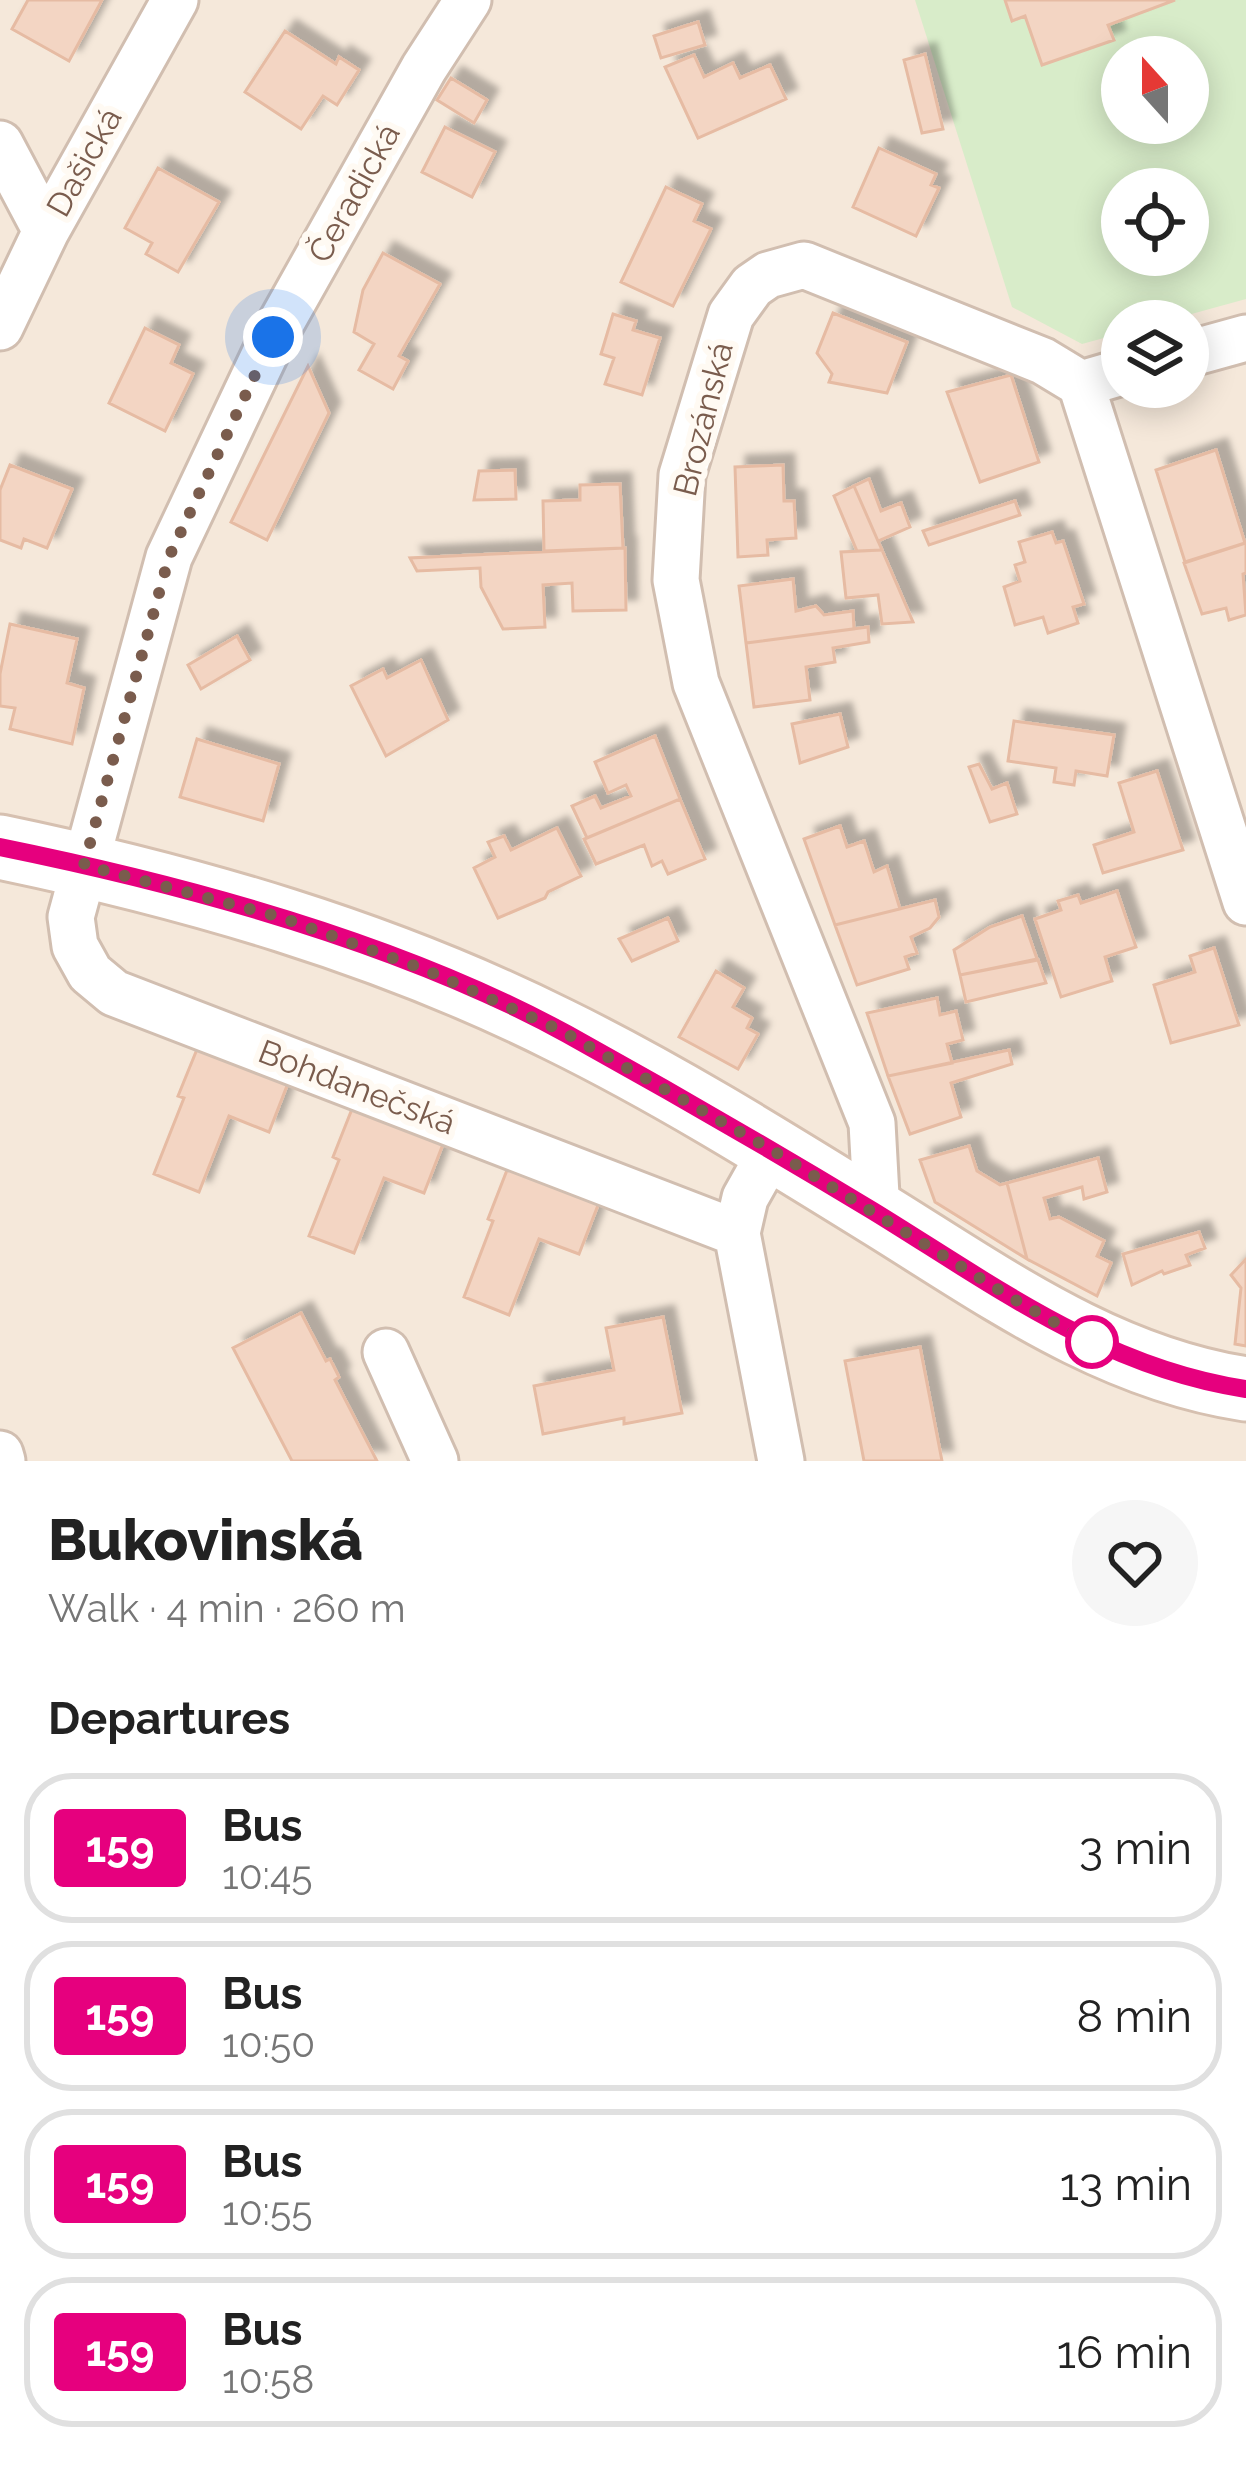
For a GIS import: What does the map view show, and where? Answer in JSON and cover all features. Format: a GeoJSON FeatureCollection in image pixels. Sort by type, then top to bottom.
{"type":"FeatureCollection","features":[{"type":"Feature","properties":{"kind":"street","name":"Dašická"},"geometry":{"type":"LineString","coordinates":[[0,327],[10,280],[46,231],[175,0]]}},
{"type":"Feature","properties":{"kind":"street","name":"Čeradická"},"geometry":{"type":"LineString","coordinates":[[84,865],[169,557],[273,337],[424,68],[468,0]]}},
{"type":"Feature","properties":{"kind":"street"},"geometry":{"type":"LineString","coordinates":[[0,144],[46,231]]}},
{"type":"Feature","properties":{"kind":"street","name":"Brozánská"},"geometry":{"type":"LineString","coordinates":[[877,1214],[872,1123],[697,683],[676,580],[682,475],[731,315],[752,286],[768,275],[804,265],[1043,361],[1101,378]]}},
{"type":"Feature","properties":{"kind":"street"},"geometry":{"type":"LineString","coordinates":[[1209,348],[1246,338]]}},
{"type":"Feature","properties":{"kind":"street"},"geometry":{"type":"LineString","coordinates":[[1109,408],[1246,902]]}},
{"type":"Feature","properties":{"kind":"street"},"geometry":{"type":"LineString","coordinates":[[0,848],[280,917],[426,970],[560,1030],[772,1150],[1097,1346],[1168,1372],[1246,1389]]}},
{"type":"Feature","properties":{"kind":"street","name":"Bohdanečská"},"geometry":{"type":"LineString","coordinates":[[84,865],[71,930],[90,974],[114,993],[737,1233]]}},
{"type":"Feature","properties":{"kind":"street"},"geometry":{"type":"LineString","coordinates":[[772,1150],[745,1198],[737,1233],[781,1461]]}},
{"type":"Feature","properties":{"kind":"street"},"geometry":{"type":"LineString","coordinates":[[386,1352],[435,1461]]}},
{"type":"Feature","properties":{"kind":"shaded area"},"geometry":{"type":"Polygon","coordinates":[[[0,0],[1246,0],[1246,1461],[0,1461],[0,0]]]}},
{"type":"Feature","properties":{"kind":"green space"},"geometry":{"type":"Polygon","coordinates":[[[915,0],[1246,0],[1246,299],[1209,309],[1209,300],[1101,300],[1101,339],[1082,344],[1012,307],[915,0]]]}},
{"type":"Feature","properties":{"kind":"building"},"geometry":{"type":"Polygon","coordinates":[[[28,0],[102,0],[69,61],[12,29],[28,0]]]}},
{"type":"Feature","properties":{"kind":"building"},"geometry":{"type":"Polygon","coordinates":[[[1005,0],[1175,0],[1108,25],[1112,36],[1101,36],[1101,45],[1042,65],[1025,16],[1012,21],[1005,0]]]}},
{"type":"Feature","properties":{"kind":"building"},"geometry":{"type":"Polygon","coordinates":[[[698,22],[705,45],[661,58],[654,36],[698,22]]]}},
{"type":"Feature","properties":{"kind":"building"},"geometry":{"type":"Polygon","coordinates":[[[285,31],[336,64],[339,57],[359,70],[337,105],[323,96],[301,129],[245,92],[285,31]]]}},
{"type":"Feature","properties":{"kind":"building"},"geometry":{"type":"Polygon","coordinates":[[[925,54],[943,129],[922,133],[904,60],[925,54]]]}},
{"type":"Feature","properties":{"kind":"building"},"geometry":{"type":"Polygon","coordinates":[[[694,55],[704,77],[733,63],[740,78],[770,65],[786,99],[698,138],[665,67],[694,55]]]}},
{"type":"Feature","properties":{"kind":"building"},"geometry":{"type":"Polygon","coordinates":[[[451,78],[487,100],[474,123],[437,100],[451,78]]]}},
{"type":"Feature","properties":{"kind":"building"},"geometry":{"type":"Polygon","coordinates":[[[445,127],[495,152],[472,197],[422,172],[445,127]]]}},
{"type":"Feature","properties":{"kind":"building"},"geometry":{"type":"Polygon","coordinates":[[[879,148],[936,174],[931,185],[939,188],[916,236],[853,207],[879,148]]]}},
{"type":"Feature","properties":{"kind":"building"},"geometry":{"type":"Polygon","coordinates":[[[158,168],[219,202],[178,272],[146,254],[152,243],[125,228],[158,168]]]}},
{"type":"Feature","properties":{"kind":"building"},"geometry":{"type":"Polygon","coordinates":[[[666,187],[702,204],[694,221],[711,229],[673,306],[621,282],[666,187]]]}},
{"type":"Feature","properties":{"kind":"building"},"geometry":{"type":"Polygon","coordinates":[[[383,253],[440,284],[399,356],[408,361],[393,389],[359,370],[374,344],[354,332],[363,290],[383,253]]]}},
{"type":"Feature","properties":{"kind":"building"},"geometry":{"type":"Polygon","coordinates":[[[833,313],[907,342],[887,393],[829,382],[832,374],[817,353],[833,313]]]}},
{"type":"Feature","properties":{"kind":"building"},"geometry":{"type":"Polygon","coordinates":[[[613,314],[636,321],[633,330],[660,338],[642,395],[605,384],[614,358],[601,354],[613,314]]]}},
{"type":"Feature","properties":{"kind":"building"},"geometry":{"type":"Polygon","coordinates":[[[145,328],[179,345],[171,363],[193,374],[165,431],[109,403],[145,328]]]}},
{"type":"Feature","properties":{"kind":"building"},"geometry":{"type":"Polygon","coordinates":[[[308,366],[329,413],[267,540],[231,522],[308,366]]]}},
{"type":"Feature","properties":{"kind":"building"},"geometry":{"type":"Polygon","coordinates":[[[1011,375],[1039,462],[980,482],[947,392],[1011,375]]]}},
{"type":"Feature","properties":{"kind":"building"},"geometry":{"type":"Polygon","coordinates":[[[1216,450],[1245,543],[1185,562],[1156,470],[1216,450]]]}},
{"type":"Feature","properties":{"kind":"building"},"geometry":{"type":"Polygon","coordinates":[[[10,465],[72,489],[47,548],[24,539],[21,548],[0,540],[0,490],[10,465]]]}},
{"type":"Feature","properties":{"kind":"building"},"geometry":{"type":"Polygon","coordinates":[[[783,465],[784,501],[794,501],[796,538],[767,540],[768,555],[738,557],[735,467],[783,465]]]}},
{"type":"Feature","properties":{"kind":"building"},"geometry":{"type":"Polygon","coordinates":[[[515,470],[516,499],[474,500],[479,471],[515,470]]]}},
{"type":"Feature","properties":{"kind":"building"},"geometry":{"type":"Polygon","coordinates":[[[869,479],[881,511],[901,503],[910,527],[878,541],[854,486],[869,479]]]}},
{"type":"Feature","properties":{"kind":"building"},"geometry":{"type":"Polygon","coordinates":[[[620,484],[623,548],[544,551],[543,501],[580,500],[580,485],[620,484]]]}},
{"type":"Feature","properties":{"kind":"building"},"geometry":{"type":"Polygon","coordinates":[[[854,486],[882,550],[857,551],[834,496],[854,486]]]}},
{"type":"Feature","properties":{"kind":"building"},"geometry":{"type":"Polygon","coordinates":[[[1015,501],[1020,515],[929,545],[923,531],[1015,501]]]}},
{"type":"Feature","properties":{"kind":"building"},"geometry":{"type":"Polygon","coordinates":[[[1052,532],[1056,543],[1063,541],[1084,604],[1073,607],[1078,623],[1048,633],[1043,617],[1015,625],[1004,587],[1020,581],[1015,565],[1025,562],[1019,542],[1052,532]]]}},
{"type":"Feature","properties":{"kind":"building"},"geometry":{"type":"Polygon","coordinates":[[[1246,543],[1246,615],[1229,620],[1226,608],[1202,614],[1184,563],[1246,543]]]}},
{"type":"Feature","properties":{"kind":"building"},"geometry":{"type":"Polygon","coordinates":[[[625,548],[626,610],[573,611],[572,583],[543,585],[545,627],[503,629],[481,587],[480,568],[417,571],[410,558],[625,548]]]}},
{"type":"Feature","properties":{"kind":"building"},"geometry":{"type":"Polygon","coordinates":[[[882,550],[913,622],[882,624],[878,595],[846,598],[841,552],[882,550]]]}},
{"type":"Feature","properties":{"kind":"building"},"geometry":{"type":"Polygon","coordinates":[[[793,579],[796,611],[816,606],[824,615],[853,611],[854,629],[746,643],[739,586],[793,579]]]}},
{"type":"Feature","properties":{"kind":"building"},"geometry":{"type":"Polygon","coordinates":[[[10,624],[77,639],[67,683],[84,688],[72,744],[10,729],[15,708],[0,706],[0,674],[10,624]]]}},
{"type":"Feature","properties":{"kind":"building"},"geometry":{"type":"Polygon","coordinates":[[[868,627],[869,642],[833,648],[835,662],[806,667],[810,700],[754,707],[746,643],[868,627]]]}},
{"type":"Feature","properties":{"kind":"building"},"geometry":{"type":"Polygon","coordinates":[[[237,636],[250,660],[201,689],[188,665],[237,636]]]}},
{"type":"Feature","properties":{"kind":"building"},"geometry":{"type":"Polygon","coordinates":[[[421,660],[448,720],[386,756],[351,686],[383,669],[387,678],[421,660]]]}},
{"type":"Feature","properties":{"kind":"building"},"geometry":{"type":"Polygon","coordinates":[[[840,714],[848,747],[800,763],[792,724],[840,714]]]}},
{"type":"Feature","properties":{"kind":"building"},"geometry":{"type":"Polygon","coordinates":[[[1014,721],[1114,735],[1107,776],[1076,771],[1074,785],[1054,782],[1056,768],[1008,761],[1014,721]]]}},
{"type":"Feature","properties":{"kind":"building"},"geometry":{"type":"Polygon","coordinates":[[[655,736],[680,799],[587,838],[572,806],[595,796],[601,808],[631,796],[626,785],[608,793],[595,762],[655,736]]]}},
{"type":"Feature","properties":{"kind":"building"},"geometry":{"type":"Polygon","coordinates":[[[197,739],[279,764],[263,821],[180,797],[197,739]]]}},
{"type":"Feature","properties":{"kind":"building"},"geometry":{"type":"Polygon","coordinates":[[[979,764],[992,789],[1007,783],[1017,814],[990,822],[969,767],[979,764]]]}},
{"type":"Feature","properties":{"kind":"building"},"geometry":{"type":"Polygon","coordinates":[[[1157,771],[1183,850],[1103,873],[1094,845],[1134,832],[1119,783],[1157,771]]]}},
{"type":"Feature","properties":{"kind":"building"},"geometry":{"type":"Polygon","coordinates":[[[680,799],[705,859],[668,874],[662,861],[652,866],[644,845],[596,864],[584,839],[680,799]]]}},
{"type":"Feature","properties":{"kind":"building"},"geometry":{"type":"Polygon","coordinates":[[[840,826],[847,847],[864,841],[874,872],[887,866],[900,909],[835,925],[804,839],[840,826]]]}},
{"type":"Feature","properties":{"kind":"building"},"geometry":{"type":"Polygon","coordinates":[[[557,828],[581,876],[498,918],[474,868],[495,857],[488,842],[504,836],[511,850],[557,828]]]}},
{"type":"Feature","properties":{"kind":"building"},"geometry":{"type":"Polygon","coordinates":[[[1117,891],[1136,947],[1105,957],[1112,981],[1061,997],[1035,919],[1061,910],[1058,901],[1078,895],[1081,903],[1117,891]]]}},
{"type":"Feature","properties":{"kind":"building"},"geometry":{"type":"Polygon","coordinates":[[[935,900],[939,917],[930,928],[911,937],[917,953],[905,957],[909,969],[857,985],[835,925],[935,900]]]}},
{"type":"Feature","properties":{"kind":"building"},"geometry":{"type":"Polygon","coordinates":[[[1022,916],[1037,959],[960,975],[954,950],[990,927],[1022,916]]]}},
{"type":"Feature","properties":{"kind":"building"},"geometry":{"type":"Polygon","coordinates":[[[668,918],[678,941],[632,961],[619,939],[668,918]]]}},
{"type":"Feature","properties":{"kind":"building"},"geometry":{"type":"Polygon","coordinates":[[[1214,948],[1239,1025],[1171,1043],[1154,985],[1195,972],[1190,956],[1214,948]]]}},
{"type":"Feature","properties":{"kind":"building"},"geometry":{"type":"Polygon","coordinates":[[[1038,960],[1046,983],[966,1002],[960,975],[1038,960]]]}},
{"type":"Feature","properties":{"kind":"building"},"geometry":{"type":"Polygon","coordinates":[[[716,971],[744,988],[733,1007],[752,1018],[747,1028],[758,1034],[738,1069],[679,1037],[716,971]]]}},
{"type":"Feature","properties":{"kind":"building"},"geometry":{"type":"Polygon","coordinates":[[[937,998],[940,1015],[956,1011],[963,1040],[947,1044],[952,1063],[888,1076],[867,1013],[937,998]]]}},
{"type":"Feature","properties":{"kind":"building"},"geometry":{"type":"Polygon","coordinates":[[[200,1042],[290,1078],[269,1132],[229,1116],[199,1192],[154,1174],[200,1042]]]}},
{"type":"Feature","properties":{"kind":"building"},"geometry":{"type":"Polygon","coordinates":[[[1009,1050],[1012,1064],[951,1083],[961,1117],[910,1134],[888,1076],[1009,1050]]]}},
{"type":"Feature","properties":{"kind":"building"},"geometry":{"type":"Polygon","coordinates":[[[354,1104],[445,1139],[424,1193],[384,1178],[354,1253],[309,1236],[339,1160],[333,1157],[354,1104]]]}},
{"type":"Feature","properties":{"kind":"building"},"geometry":{"type":"Polygon","coordinates":[[[969,1146],[977,1171],[1000,1185],[1007,1183],[1027,1259],[935,1202],[920,1160],[969,1146]]]}},
{"type":"Feature","properties":{"kind":"building"},"geometry":{"type":"Polygon","coordinates":[[[1098,1158],[1107,1192],[1084,1199],[1082,1187],[1044,1198],[1050,1219],[1059,1217],[1104,1241],[1097,1256],[1111,1263],[1097,1296],[1027,1259],[1007,1183],[1098,1158]]]}},
{"type":"Feature","properties":{"kind":"building"},"geometry":{"type":"Polygon","coordinates":[[[509,1165],[600,1200],[579,1254],[539,1239],[509,1315],[464,1297],[509,1165]]]}},
{"type":"Feature","properties":{"kind":"building"},"geometry":{"type":"Polygon","coordinates":[[[1199,1232],[1205,1248],[1186,1255],[1190,1265],[1132,1285],[1123,1254],[1199,1232]]]}},
{"type":"Feature","properties":{"kind":"building"},"geometry":{"type":"Polygon","coordinates":[[[1246,1259],[1246,1346],[1235,1344],[1241,1288],[1231,1275],[1246,1259]]]}},
{"type":"Feature","properties":{"kind":"building"},"geometry":{"type":"Polygon","coordinates":[[[301,1313],[326,1361],[330,1359],[339,1377],[335,1380],[377,1461],[292,1461],[233,1348],[301,1313]]]}},
{"type":"Feature","properties":{"kind":"building"},"geometry":{"type":"Polygon","coordinates":[[[663,1317],[682,1413],[624,1424],[624,1418],[543,1434],[534,1386],[614,1370],[606,1328],[663,1317]]]}},
{"type":"Feature","properties":{"kind":"building"},"geometry":{"type":"Polygon","coordinates":[[[920,1347],[942,1461],[864,1461],[845,1361],[920,1347]]]}},
{"type":"Feature","properties":{"kind":"bus line","name":"159"},"geometry":{"type":"LineString","coordinates":[[0,847],[280,917],[426,970],[596,1050],[1097,1346],[1168,1372],[1246,1389]]}},
{"type":"Feature","properties":{"kind":"route"},"geometry":{"type":"LineString","coordinates":[[273,337],[169,557],[84,865],[280,917],[426,970],[560,1030],[772,1150],[1097,1346],[1092,1342]]}}]}
